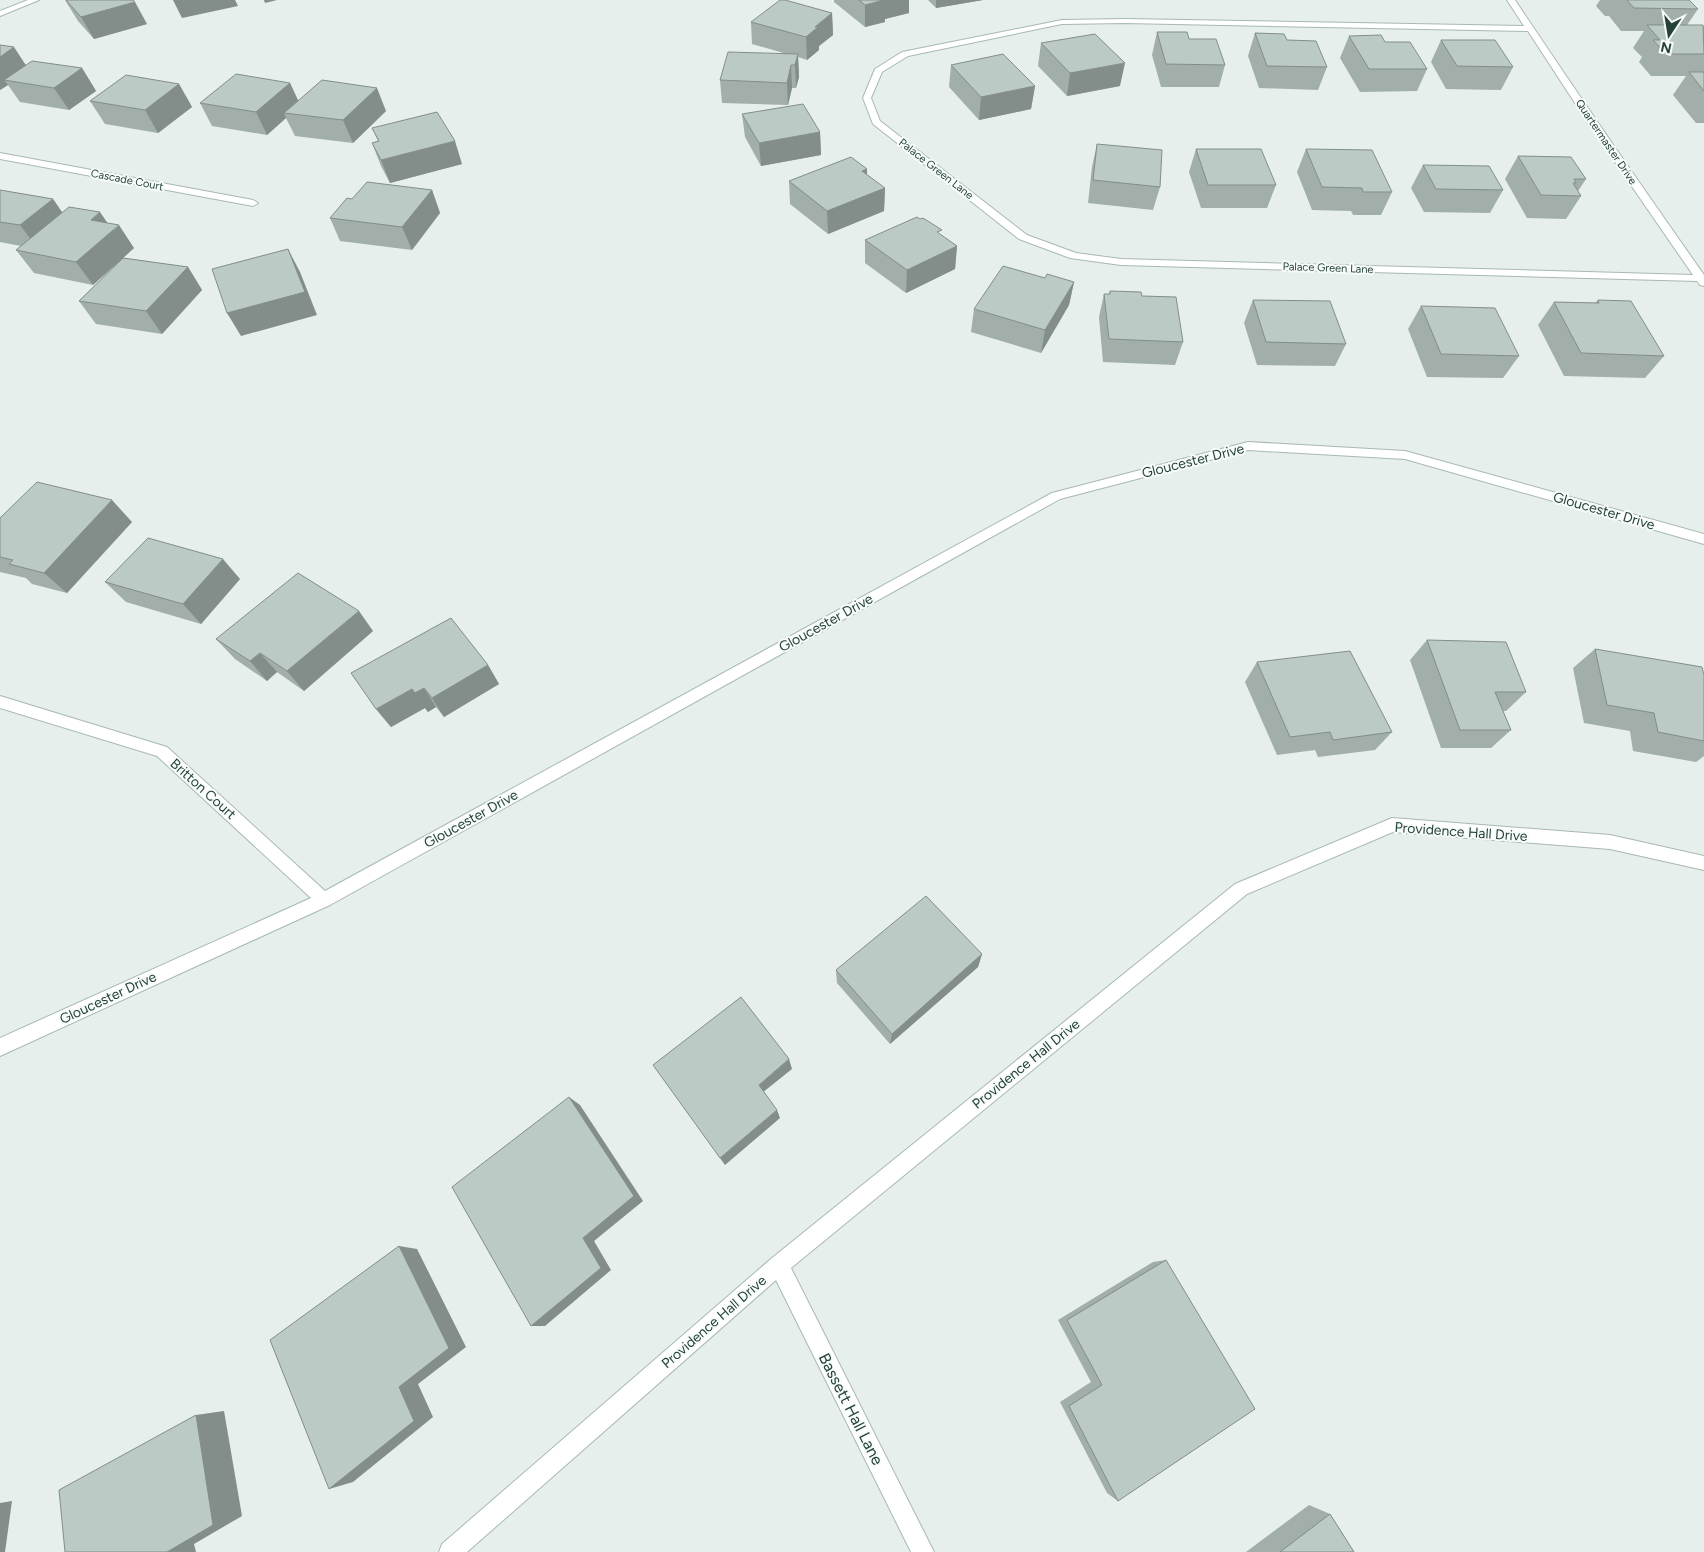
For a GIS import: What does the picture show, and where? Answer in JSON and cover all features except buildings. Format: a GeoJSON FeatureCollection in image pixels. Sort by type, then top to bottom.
{"type":"FeatureCollection","features":[{"type":"Feature","properties":{"kind":"street"},"geometry":{"type":"LineString","coordinates":[[0,14],[34,0]]}},
{"type":"Feature","properties":{"kind":"street","name":"Quartermaster Drive"},"geometry":{"type":"LineString","coordinates":[[1512,0],[1590,120],[1702,280]]}},
{"type":"Feature","properties":{"kind":"street","name":"Palace Green Lane"},"geometry":{"type":"LineString","coordinates":[[1532,29],[1135,21],[1062,22],[905,54],[878,70],[867,98],[876,122],[1023,236],[1074,256],[1121,262],[1702,280]]}},
{"type":"Feature","properties":{"kind":"street","name":"Cascade Court"},"geometry":{"type":"LineString","coordinates":[[0,156],[253,204]]}},
{"type":"Feature","properties":{"kind":"street","name":"Gloucester Drive"},"geometry":{"type":"LineString","coordinates":[[0,1048],[324,900],[1056,496],[1248,446],[1405,455],[1704,539]]}},
{"type":"Feature","properties":{"kind":"street","name":"Britton Court"},"geometry":{"type":"LineString","coordinates":[[0,702],[162,751],[324,900]]}},
{"type":"Feature","properties":{"kind":"street","name":"Providence Hall Drive"},"geometry":{"type":"LineString","coordinates":[[450,1552],[779,1265],[1241,888],[1392,825],[1610,842],[1704,863]]}},
{"type":"Feature","properties":{"kind":"street","name":"Bassett Hall Lane"},"geometry":{"type":"LineString","coordinates":[[779,1265],[923,1552]]}}]}
